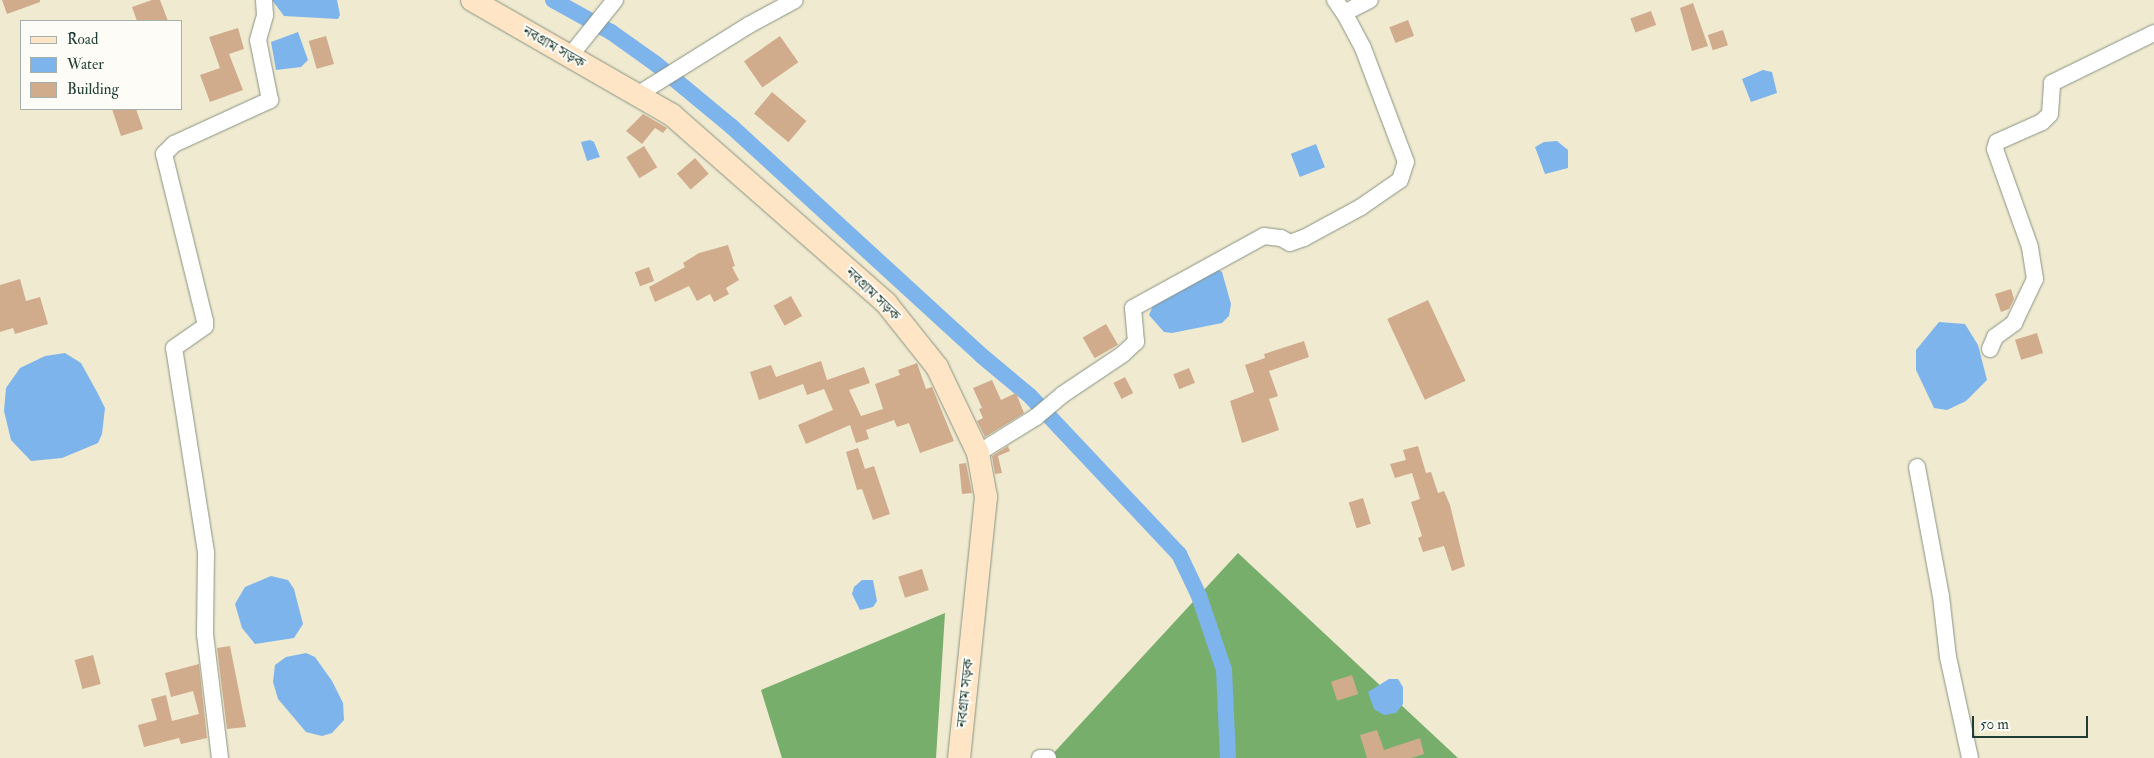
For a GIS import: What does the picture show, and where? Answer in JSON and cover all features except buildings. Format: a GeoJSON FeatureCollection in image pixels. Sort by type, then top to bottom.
{"type":"FeatureCollection","features":[{"type":"Feature","properties":{"kind":"main road","name":"নবগ্রাম সড়ক"},"geometry":{"type":"LineString","coordinates":[[472,0],[672,115],[886,303],[937,367],[978,453],[986,497],[958,758]]}},
{"type":"Feature","properties":{"kind":"street"},"geometry":{"type":"LineString","coordinates":[[220,758],[205,634],[206,552],[174,348],[205,326],[205,321],[164,154],[174,144],[270,100],[258,40],[265,15],[264,0]]}},
{"type":"Feature","properties":{"kind":"street"},"geometry":{"type":"LineString","coordinates":[[637,95],[684,64],[795,0]]}},
{"type":"Feature","properties":{"kind":"street"},"geometry":{"type":"LineString","coordinates":[[978,453],[1036,417],[1062,395],[1123,354],[1136,342],[1133,308],[1264,236],[1281,238],[1290,243],[1304,238],[1361,207],[1400,180],[1406,162],[1363,48],[1340,6],[1370,0]]}},
{"type":"Feature","properties":{"kind":"street"},"geometry":{"type":"LineString","coordinates":[[570,56],[612,3]]}},
{"type":"Feature","properties":{"kind":"street"},"geometry":{"type":"LineString","coordinates":[[1990,349],[1995,336],[2014,323],[2035,279],[2030,247],[1995,149],[1997,142],[2042,122],[2050,114],[2052,83],[2154,33]]}},
{"type":"Feature","properties":{"kind":"street"},"geometry":{"type":"LineString","coordinates":[[1917,467],[1941,596],[1948,657],[1970,758]]}},
{"type":"Feature","properties":{"kind":"street"},"geometry":{"type":"LineString","coordinates":[[1040,758],[1048,758]]}},
{"type":"Feature","properties":{"kind":"green space"},"geometry":{"type":"Polygon","coordinates":[[[1238,553],[1458,758],[1049,758],[1238,553]]]}},
{"type":"Feature","properties":{"kind":"green space"},"geometry":{"type":"Polygon","coordinates":[[[945,613],[936,758],[782,758],[761,690],[945,613]]]}},
{"type":"Feature","properties":{"kind":"water"},"geometry":{"type":"Polygon","coordinates":[[[272,0],[337,0],[340,15],[338,19],[284,16],[272,0]]]}},
{"type":"Feature","properties":{"kind":"water"},"geometry":{"type":"Polygon","coordinates":[[[298,32],[308,60],[301,67],[276,70],[271,42],[298,32]]]}},
{"type":"Feature","properties":{"kind":"water"},"geometry":{"type":"Polygon","coordinates":[[[1763,70],[1772,72],[1777,93],[1751,102],[1742,79],[1763,70]]]}},
{"type":"Feature","properties":{"kind":"water"},"geometry":{"type":"Polygon","coordinates":[[[590,140],[594,142],[600,157],[587,161],[581,142],[590,140]]]}},
{"type":"Feature","properties":{"kind":"water"},"geometry":{"type":"Polygon","coordinates":[[[1557,141],[1568,150],[1568,168],[1545,174],[1535,147],[1544,142],[1557,141]]]}},
{"type":"Feature","properties":{"kind":"water"},"geometry":{"type":"Polygon","coordinates":[[[1316,144],[1325,167],[1300,177],[1291,154],[1316,144]]]}},
{"type":"Feature","properties":{"kind":"water"},"geometry":{"type":"Polygon","coordinates":[[[1217,269],[1222,272],[1231,304],[1229,316],[1222,323],[1172,333],[1164,332],[1149,315],[1154,303],[1217,269]]]}},
{"type":"Feature","properties":{"kind":"water"},"geometry":{"type":"Polygon","coordinates":[[[1939,322],[1965,324],[1978,345],[1987,380],[1966,401],[1947,410],[1934,408],[1916,370],[1916,350],[1939,322]]]}},
{"type":"Feature","properties":{"kind":"water"},"geometry":{"type":"Polygon","coordinates":[[[65,353],[81,363],[105,408],[102,434],[98,443],[62,458],[31,461],[11,440],[4,411],[6,388],[20,368],[45,356],[65,353]]]}},
{"type":"Feature","properties":{"kind":"water"},"geometry":{"type":"Polygon","coordinates":[[[271,576],[288,580],[294,589],[303,624],[294,638],[255,644],[242,628],[235,604],[245,587],[271,576]]]}},
{"type":"Feature","properties":{"kind":"water"},"geometry":{"type":"Polygon","coordinates":[[[862,580],[873,580],[877,601],[873,607],[860,610],[852,594],[854,587],[862,580]]]}},
{"type":"Feature","properties":{"kind":"water"},"geometry":{"type":"Polygon","coordinates":[[[306,653],[315,657],[332,681],[343,703],[344,720],[332,733],[322,736],[306,732],[278,699],[273,682],[275,665],[286,657],[306,653]]]}},
{"type":"Feature","properties":{"kind":"water"},"geometry":{"type":"Polygon","coordinates":[[[1389,679],[1398,679],[1403,687],[1403,704],[1396,713],[1384,715],[1374,709],[1368,692],[1389,679]]]}},
{"type":"Feature","properties":{"kind":"waterway"},"geometry":{"type":"LineString","coordinates":[[553,0],[611,32],[656,64],[731,126],[982,356],[1030,396],[1179,554],[1199,596],[1224,670],[1228,758]]}}]}
